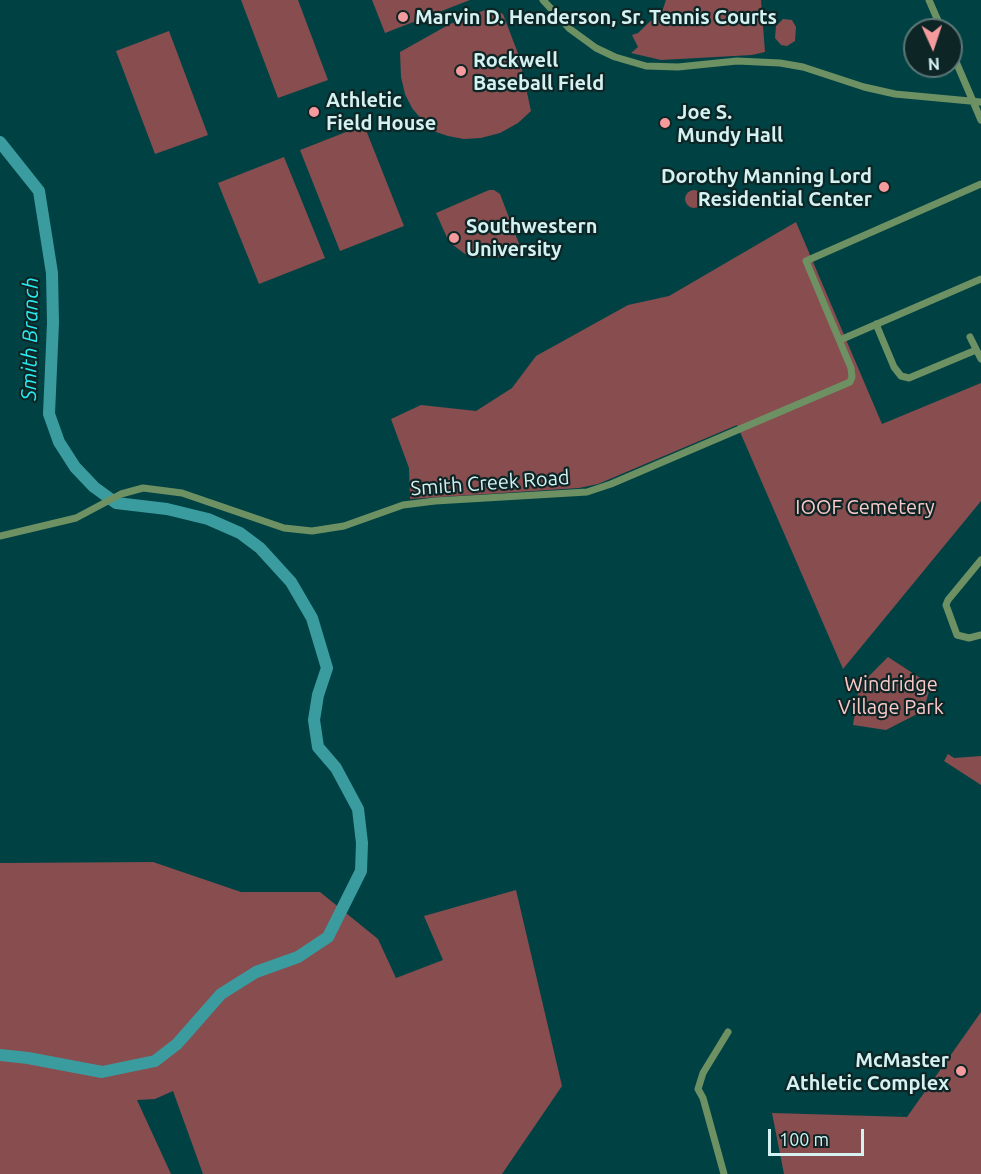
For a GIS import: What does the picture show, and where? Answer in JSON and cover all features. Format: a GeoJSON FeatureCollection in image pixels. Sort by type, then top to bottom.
{"type":"FeatureCollection","features":[{"type":"Feature","properties":{"kind":"street"},"geometry":{"type":"LineString","coordinates":[[543,0],[570,29],[596,48],[615,57],[646,66],[678,67],[737,61],[780,63],[802,67],[864,87],[895,94],[977,103]]}},
{"type":"Feature","properties":{"kind":"street"},"geometry":{"type":"LineString","coordinates":[[929,0],[937,18]]}},
{"type":"Feature","properties":{"kind":"street"},"geometry":{"type":"LineString","coordinates":[[963,74],[977,103],[981,120]]}},
{"type":"Feature","properties":{"kind":"street","name":"Smith Creek Road"},"geometry":{"type":"LineString","coordinates":[[0,536],[76,518],[122,494],[143,488],[182,493],[284,528],[312,531],[344,526],[403,505],[587,492],[611,484],[850,382],[852,373],[840,340],[806,261],[981,184]]}},
{"type":"Feature","properties":{"kind":"street"},"geometry":{"type":"LineString","coordinates":[[840,340],[981,279]]}},
{"type":"Feature","properties":{"kind":"street"},"geometry":{"type":"LineString","coordinates":[[876,324],[894,367],[901,376],[909,378],[976,350]]}},
{"type":"Feature","properties":{"kind":"street"},"geometry":{"type":"LineString","coordinates":[[970,337],[981,359]]}},
{"type":"Feature","properties":{"kind":"street"},"geometry":{"type":"LineString","coordinates":[[981,560],[946,605],[957,635],[969,638],[981,635]]}},
{"type":"Feature","properties":{"kind":"street"},"geometry":{"type":"LineString","coordinates":[[724,1174],[698,1089],[703,1073],[728,1032]]}},
{"type":"Feature","properties":{"kind":"green space"},"geometry":{"type":"Polygon","coordinates":[[[241,0],[298,0],[328,80],[278,98],[241,0]]]}},
{"type":"Feature","properties":{"kind":"green space","name":"Marvin D. Henderson, Sr. Tennis Courts"},"geometry":{"type":"Polygon","coordinates":[[[372,0],[470,0],[385,33],[372,0]]]}},
{"type":"Feature","properties":{"kind":"green space"},"geometry":{"type":"Polygon","coordinates":[[[666,0],[761,0],[765,52],[752,55],[661,60],[631,53],[638,47],[632,35],[638,33],[663,9],[666,0]]]}},
{"type":"Feature","properties":{"kind":"green space","name":"Rockwell Baseball Field"},"geometry":{"type":"Polygon","coordinates":[[[490,8],[503,14],[519,56],[531,111],[518,123],[500,133],[481,138],[464,139],[436,132],[412,108],[405,94],[401,77],[400,52],[450,24],[490,8]]]}},
{"type":"Feature","properties":{"kind":"green space"},"geometry":{"type":"Polygon","coordinates":[[[783,19],[792,20],[796,27],[795,41],[787,46],[781,45],[775,38],[776,26],[783,19]]]}},
{"type":"Feature","properties":{"kind":"green space"},"geometry":{"type":"Polygon","coordinates":[[[169,31],[208,135],[155,154],[116,51],[169,31]]]}},
{"type":"Feature","properties":{"kind":"green space"},"geometry":{"type":"Polygon","coordinates":[[[364,125],[404,226],[340,251],[300,150],[364,125]]]}},
{"type":"Feature","properties":{"kind":"green space"},"geometry":{"type":"Polygon","coordinates":[[[284,157],[325,258],[259,284],[218,183],[284,157]]]}},
{"type":"Feature","properties":{"kind":"green space"},"geometry":{"type":"Polygon","coordinates":[[[489,190],[500,194],[521,249],[500,257],[475,257],[465,254],[449,242],[436,213],[489,190]]]}},
{"type":"Feature","properties":{"kind":"green space"},"geometry":{"type":"Polygon","coordinates":[[[694,190],[700,193],[703,199],[700,205],[694,208],[688,205],[685,199],[688,193],[694,190]]]}},
{"type":"Feature","properties":{"kind":"green space","name":"IOOF Cemetery"},"geometry":{"type":"Polygon","coordinates":[[[796,222],[882,424],[981,383],[981,501],[843,669],[737,425],[598,484],[579,488],[410,499],[409,468],[391,419],[421,405],[476,411],[512,388],[536,356],[628,305],[669,296],[796,222]]]}},
{"type":"Feature","properties":{"kind":"green space","name":"Windridge Village Park"},"geometry":{"type":"Polygon","coordinates":[[[888,657],[931,685],[923,711],[886,730],[853,725],[859,686],[888,657]]]}},
{"type":"Feature","properties":{"kind":"green space"},"geometry":{"type":"Polygon","coordinates":[[[948,754],[954,758],[981,756],[981,785],[944,761],[948,754]]]}},
{"type":"Feature","properties":{"kind":"green space"},"geometry":{"type":"Polygon","coordinates":[[[153,862],[241,892],[320,892],[378,939],[396,978],[443,960],[424,916],[516,890],[562,1086],[502,1174],[203,1174],[173,1091],[155,1099],[137,1100],[171,1174],[0,1174],[0,863],[153,862]]]}},
{"type":"Feature","properties":{"kind":"green space","name":"McMaster Athletic Complex"},"geometry":{"type":"Polygon","coordinates":[[[981,1012],[981,1174],[784,1174],[772,1113],[907,1117],[981,1012]]]}},
{"type":"Feature","properties":{"kind":"waterway","name":"Smith Branch"},"geometry":{"type":"LineString","coordinates":[[0,142],[39,191],[52,273],[53,323],[49,414],[59,442],[75,467],[94,487],[116,503],[167,509],[208,519],[240,533],[260,548],[291,582],[312,618],[327,668],[318,695],[314,720],[318,747],[336,768],[358,809],[362,843],[361,871],[328,937],[298,957],[256,972],[221,994],[177,1044],[155,1061],[102,1072],[0,1055]]}},
{"type":"Feature","properties":{"kind":"place","name":"Marvin D. Henderson, Sr. Tennis Courts"},"geometry":{"type":"Point","coordinates":[403,17]}},
{"type":"Feature","properties":{"kind":"place","name":"Rockwell Baseball Field"},"geometry":{"type":"Point","coordinates":[461,71]}},
{"type":"Feature","properties":{"kind":"place","name":"Athletic Field House"},"geometry":{"type":"Point","coordinates":[314,112]}},
{"type":"Feature","properties":{"kind":"place","name":"Joe S. Mundy Hall"},"geometry":{"type":"Point","coordinates":[665,123]}},
{"type":"Feature","properties":{"kind":"place","name":"Dorothy Manning Lord Residential Center"},"geometry":{"type":"Point","coordinates":[884,187]}},
{"type":"Feature","properties":{"kind":"place","name":"Southwestern University"},"geometry":{"type":"Point","coordinates":[454,238]}},
{"type":"Feature","properties":{"kind":"place","name":"McMaster Athletic Complex"},"geometry":{"type":"Point","coordinates":[961,1071]}}]}
